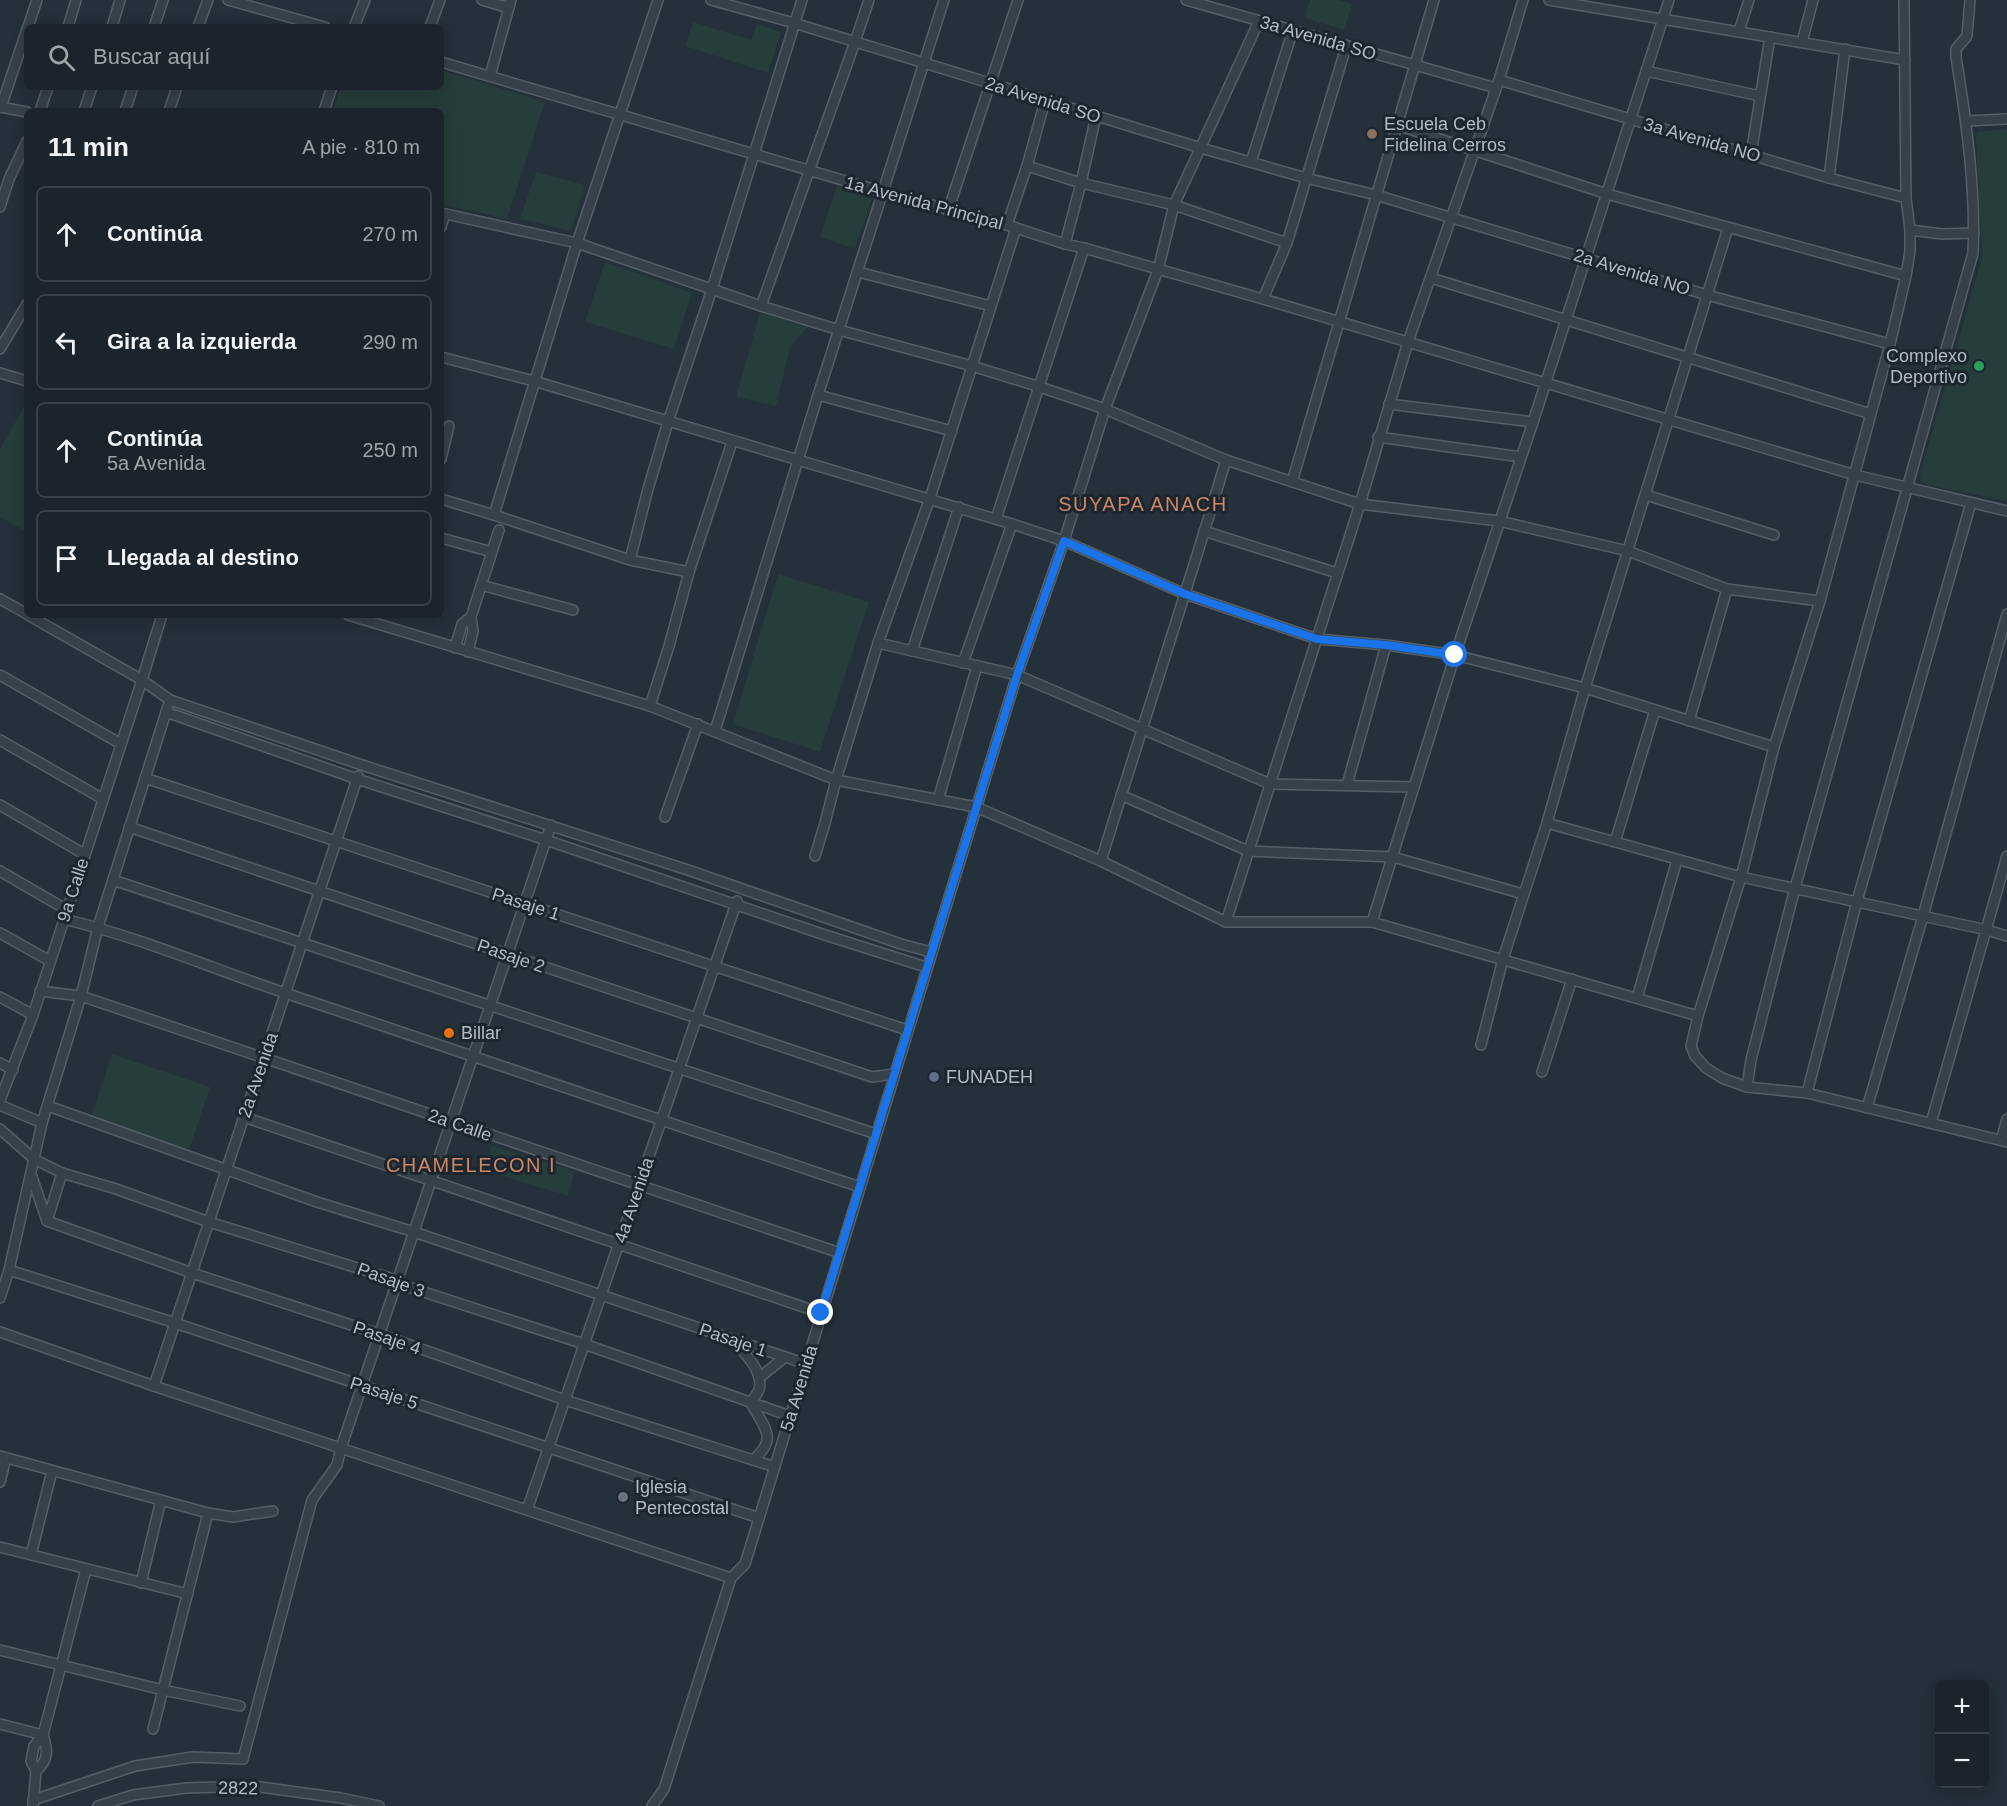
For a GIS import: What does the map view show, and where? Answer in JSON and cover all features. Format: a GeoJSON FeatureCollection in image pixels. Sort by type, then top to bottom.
{"type":"FeatureCollection","features":[{"type":"Feature","properties":{"kind":"street"},"geometry":{"type":"LineString","coordinates":[[28,24],[37,0]]}},
{"type":"Feature","properties":{"kind":"street"},"geometry":{"type":"LineString","coordinates":[[69,24],[76,0]]}},
{"type":"Feature","properties":{"kind":"street"},"geometry":{"type":"LineString","coordinates":[[113,24],[120,0]]}},
{"type":"Feature","properties":{"kind":"street"},"geometry":{"type":"LineString","coordinates":[[155,24],[163,0]]}},
{"type":"Feature","properties":{"kind":"street"},"geometry":{"type":"LineString","coordinates":[[199,24],[208,0]]}},
{"type":"Feature","properties":{"kind":"street"},"geometry":{"type":"LineString","coordinates":[[355,24],[365,0]]}},
{"type":"Feature","properties":{"kind":"street"},"geometry":{"type":"LineString","coordinates":[[431,24],[440,0]]}},
{"type":"Feature","properties":{"kind":"street"},"geometry":{"type":"LineString","coordinates":[[482,0],[510,4],[490,76]]}},
{"type":"Feature","properties":{"kind":"street"},"geometry":{"type":"LineString","coordinates":[[494,514],[577,243],[658,0]]}},
{"type":"Feature","properties":{"kind":"street","name":"2a Avenida SO"},"geometry":{"type":"LineString","coordinates":[[711,0],[728,2],[1201,148],[1376,195]]}},
{"type":"Feature","properties":{"kind":"street"},"geometry":{"type":"LineString","coordinates":[[630,560],[668,422],[802,0]]}},
{"type":"Feature","properties":{"kind":"street"},"geometry":{"type":"LineString","coordinates":[[761,306],[868,0]]}},
{"type":"Feature","properties":{"kind":"street"},"geometry":{"type":"LineString","coordinates":[[716,730],[818,395],[944,0]]}},
{"type":"Feature","properties":{"kind":"street"},"geometry":{"type":"LineString","coordinates":[[948,211],[1018,0]]}},
{"type":"Feature","properties":{"kind":"street","name":"3a Avenida SO"},"geometry":{"type":"LineString","coordinates":[[1186,0],[1415,65]]}},
{"type":"Feature","properties":{"kind":"street"},"geometry":{"type":"LineString","coordinates":[[1292,482],[1434,0]]}},
{"type":"Feature","properties":{"kind":"street"},"geometry":{"type":"LineString","coordinates":[[1226,922],[1360,504],[1408,342],[1452,218],[1523,0]]}},
{"type":"Feature","properties":{"kind":"street"},"geometry":{"type":"LineString","coordinates":[[1549,0],[1603,5],[1663,20],[1905,60]]}},
{"type":"Feature","properties":{"kind":"street"},"geometry":{"type":"LineString","coordinates":[[1372,922],[1455,655],[1669,0]]}},
{"type":"Feature","properties":{"kind":"street"},"geometry":{"type":"LineString","coordinates":[[1739,31],[1749,0]]}},
{"type":"Feature","properties":{"kind":"street"},"geometry":{"type":"LineString","coordinates":[[1802,42],[1813,0]]}},
{"type":"Feature","properties":{"kind":"street"},"geometry":{"type":"LineString","coordinates":[[1904,0],[1906,198],[1910,230],[1906,276],[1890,344],[1820,601],[1774,747],[1741,878],[1698,1016],[1691,1046],[1695,1056],[1706,1068],[1722,1078],[1747,1087],[1808,1094],[2004,1141],[2007,1119]]}},
{"type":"Feature","properties":{"kind":"street"},"geometry":{"type":"LineString","coordinates":[[1747,1087],[1751,1060],[1795,888],[1973,253],[1974,233],[1966,121],[1956,57],[1956,49],[1967,36],[1970,0]]}},
{"type":"Feature","properties":{"kind":"street"},"geometry":{"type":"LineString","coordinates":[[232,1],[314,24]]}},
{"type":"Feature","properties":{"kind":"street","name":"5a Avenida"},"geometry":{"type":"LineString","coordinates":[[652,1806],[664,1789],[731,1578],[745,1564],[1017,675],[1064,541],[1105,409],[1158,270],[1174,205],[1259,21]]}},
{"type":"Feature","properties":{"kind":"street"},"geometry":{"type":"LineString","coordinates":[[1251,162],[1293,30]]}},
{"type":"Feature","properties":{"kind":"street"},"geometry":{"type":"LineString","coordinates":[[24,37],[1,107],[24,111]]}},
{"type":"Feature","properties":{"kind":"street"},"geometry":{"type":"LineString","coordinates":[[1750,154],[1770,37]]}},
{"type":"Feature","properties":{"kind":"street"},"geometry":{"type":"LineString","coordinates":[[1263,299],[1287,243],[1346,47]]}},
{"type":"Feature","properties":{"kind":"street"},"geometry":{"type":"LineString","coordinates":[[1829,178],[1845,49]]}},
{"type":"Feature","properties":{"kind":"street","name":"1a Avenida Principal"},"geometry":{"type":"LineString","coordinates":[[444,63],[948,211],[1263,299],[1855,475],[2007,511]]}},
{"type":"Feature","properties":{"kind":"street","name":"3a Avenida NO"},"geometry":{"type":"LineString","coordinates":[[1415,65],[1497,84],[1630,120],[1906,198]]}},
{"type":"Feature","properties":{"kind":"street"},"geometry":{"type":"LineString","coordinates":[[1646,71],[1760,96]]}},
{"type":"Feature","properties":{"kind":"street"},"geometry":{"type":"LineString","coordinates":[[41,108],[47,90]]}},
{"type":"Feature","properties":{"kind":"street"},"geometry":{"type":"LineString","coordinates":[[85,108],[91,90]]}},
{"type":"Feature","properties":{"kind":"street"},"geometry":{"type":"LineString","coordinates":[[126,108],[132,90]]}},
{"type":"Feature","properties":{"kind":"street"},"geometry":{"type":"LineString","coordinates":[[170,108],[176,90]]}},
{"type":"Feature","properties":{"kind":"street"},"geometry":{"type":"LineString","coordinates":[[325,108],[331,90]]}},
{"type":"Feature","properties":{"kind":"street"},"geometry":{"type":"LineString","coordinates":[[815,856],[878,643],[930,498],[991,306],[1045,101]]}},
{"type":"Feature","properties":{"kind":"street"},"geometry":{"type":"LineString","coordinates":[[1065,244],[1096,116]]}},
{"type":"Feature","properties":{"kind":"street"},"geometry":{"type":"LineString","coordinates":[[1966,121],[2007,118]]}},
{"type":"Feature","properties":{"kind":"street"},"geometry":{"type":"LineString","coordinates":[[1397,125],[1607,194],[1906,276]]}},
{"type":"Feature","properties":{"kind":"street"},"geometry":{"type":"LineString","coordinates":[[0,207],[9,179],[24,147]]}},
{"type":"Feature","properties":{"kind":"street"},"geometry":{"type":"LineString","coordinates":[[1027,166],[1081,183],[1174,205],[1287,243]]}},
{"type":"Feature","properties":{"kind":"street","name":"2a Avenida NO"},"geometry":{"type":"LineString","coordinates":[[1376,195],[1707,295],[1890,344]]}},
{"type":"Feature","properties":{"kind":"street"},"geometry":{"type":"LineString","coordinates":[[444,214],[577,243],[761,306],[1040,387],[1105,409],[1226,460],[1360,504],[1500,521],[1628,551],[1727,589],[1820,601]]}},
{"type":"Feature","properties":{"kind":"street"},"geometry":{"type":"LineString","coordinates":[[1480,1045],[1503,959],[1547,823],[1585,688],[1728,228]]}},
{"type":"Feature","properties":{"kind":"street"},"geometry":{"type":"LineString","coordinates":[[1910,230],[1942,234],[1974,233]]}},
{"type":"Feature","properties":{"kind":"street"},"geometry":{"type":"LineString","coordinates":[[996,519],[1084,248]]}},
{"type":"Feature","properties":{"kind":"street"},"geometry":{"type":"LineString","coordinates":[[858,272],[991,306]]}},
{"type":"Feature","properties":{"kind":"street"},"geometry":{"type":"LineString","coordinates":[[1431,278],[1871,414]]}},
{"type":"Feature","properties":{"kind":"street"},"geometry":{"type":"LineString","coordinates":[[0,349],[24,309]]}},
{"type":"Feature","properties":{"kind":"street"},"geometry":{"type":"LineString","coordinates":[[444,358],[534,381],[1012,524],[1064,541],[1185,594],[1317,639],[1386,645],[1455,655],[1585,688],[1774,747]]}},
{"type":"Feature","properties":{"kind":"street"},"geometry":{"type":"LineString","coordinates":[[0,374],[24,380]]}},
{"type":"Feature","properties":{"kind":"street"},"geometry":{"type":"LineString","coordinates":[[818,395],[952,431]]}},
{"type":"Feature","properties":{"kind":"street"},"geometry":{"type":"LineString","coordinates":[[1389,404],[1533,422]]}},
{"type":"Feature","properties":{"kind":"street"},"geometry":{"type":"LineString","coordinates":[[444,447],[449,426]]}},
{"type":"Feature","properties":{"kind":"street"},"geometry":{"type":"LineString","coordinates":[[1378,437],[1521,457]]}},
{"type":"Feature","properties":{"kind":"street"},"geometry":{"type":"LineString","coordinates":[[650,706],[689,572],[732,442]]}},
{"type":"Feature","properties":{"kind":"street"},"geometry":{"type":"LineString","coordinates":[[1101,861],[1226,460]]}},
{"type":"Feature","properties":{"kind":"street"},"geometry":{"type":"LineString","coordinates":[[1646,495],[1774,535]]}},
{"type":"Feature","properties":{"kind":"street"},"geometry":{"type":"LineString","coordinates":[[444,500],[494,514],[630,560],[689,572]]}},
{"type":"Feature","properties":{"kind":"street"},"geometry":{"type":"LineString","coordinates":[[1808,1094],[1857,901],[1971,503]]}},
{"type":"Feature","properties":{"kind":"street"},"geometry":{"type":"LineString","coordinates":[[912,651],[959,507]]}},
{"type":"Feature","properties":{"kind":"street"},"geometry":{"type":"LineString","coordinates":[[963,663],[1012,524]]}},
{"type":"Feature","properties":{"kind":"street"},"geometry":{"type":"LineString","coordinates":[[468,652],[472,631],[471,617],[499,530]]}},
{"type":"Feature","properties":{"kind":"street"},"geometry":{"type":"LineString","coordinates":[[1204,531],[1337,573]]}},
{"type":"Feature","properties":{"kind":"street"},"geometry":{"type":"LineString","coordinates":[[444,539],[492,552]]}},
{"type":"Feature","properties":{"kind":"street"},"geometry":{"type":"LineString","coordinates":[[481,585],[573,610]]}},
{"type":"Feature","properties":{"kind":"street"},"geometry":{"type":"LineString","coordinates":[[1689,721],[1727,589]]}},
{"type":"Feature","properties":{"kind":"street"},"geometry":{"type":"LineString","coordinates":[[0,599],[24,613]]}},
{"type":"Feature","properties":{"kind":"street"},"geometry":{"type":"LineString","coordinates":[[1867,1108],[2007,614]]}},
{"type":"Feature","properties":{"kind":"street"},"geometry":{"type":"LineString","coordinates":[[455,648],[462,624],[471,617]]}},
{"type":"Feature","properties":{"kind":"street"},"geometry":{"type":"LineString","coordinates":[[33,618],[142,680],[170,700],[362,765],[688,870],[901,944],[931,952]]}},
{"type":"Feature","properties":{"kind":"street","name":"9a Calle"},"geometry":{"type":"LineString","coordinates":[[0,1102],[33,1015],[161,618]]}},
{"type":"Feature","properties":{"kind":"street"},"geometry":{"type":"LineString","coordinates":[[358,618],[650,706],[716,730],[836,780],[976,807],[1101,861],[1226,922],[1372,922],[1698,1016]]}},
{"type":"Feature","properties":{"kind":"street"},"geometry":{"type":"LineString","coordinates":[[878,643],[1017,675],[1270,784],[1413,787]]}},
{"type":"Feature","properties":{"kind":"street"},"geometry":{"type":"LineString","coordinates":[[1347,785],[1386,645]]}},
{"type":"Feature","properties":{"kind":"street"},"geometry":{"type":"LineString","coordinates":[[938,800],[977,666]]}},
{"type":"Feature","properties":{"kind":"street"},"geometry":{"type":"LineString","coordinates":[[0,675],[121,744]]}},
{"type":"Feature","properties":{"kind":"street"},"geometry":{"type":"LineString","coordinates":[[0,1298],[9,1270],[42,1123],[81,996],[98,927],[170,700]]}},
{"type":"Feature","properties":{"kind":"street"},"geometry":{"type":"LineString","coordinates":[[1615,842],[1655,710]]}},
{"type":"Feature","properties":{"kind":"street"},"geometry":{"type":"LineString","coordinates":[[166,712],[357,779],[926,967]]}},
{"type":"Feature","properties":{"kind":"street"},"geometry":{"type":"LineString","coordinates":[[665,817],[698,724]]}},
{"type":"Feature","properties":{"kind":"street"},"geometry":{"type":"LineString","coordinates":[[0,740],[103,799]]}},
{"type":"Feature","properties":{"kind":"street","name":"2a Avenida"},"geometry":{"type":"LineString","coordinates":[[154,1386],[362,765]]}},
{"type":"Feature","properties":{"kind":"street","name":"Pasaje 1"},"geometry":{"type":"LineString","coordinates":[[145,778],[907,1030]]}},
{"type":"Feature","properties":{"kind":"street"},"geometry":{"type":"LineString","coordinates":[[1121,795],[1248,851],[1393,856],[1523,894]]}},
{"type":"Feature","properties":{"kind":"street"},"geometry":{"type":"LineString","coordinates":[[0,805],[84,854]]}},
{"type":"Feature","properties":{"kind":"street"},"geometry":{"type":"LineString","coordinates":[[1547,823],[1741,878],[1857,901],[2007,936]]}},
{"type":"Feature","properties":{"kind":"street"},"geometry":{"type":"LineString","coordinates":[[86,1569],[43,1735],[34,1746],[31,1761],[36,1771],[33,1803],[135,1766],[193,1757],[243,1759],[312,1500],[337,1465],[551,825]]}},
{"type":"Feature","properties":{"kind":"street","name":"Pasaje 2"},"geometry":{"type":"LineString","coordinates":[[129,827],[872,1077],[894,1074]]}},
{"type":"Feature","properties":{"kind":"street"},"geometry":{"type":"LineString","coordinates":[[1931,1123],[2007,856]]}},
{"type":"Feature","properties":{"kind":"street"},"geometry":{"type":"LineString","coordinates":[[1637,998],[1677,860]]}},
{"type":"Feature","properties":{"kind":"street"},"geometry":{"type":"LineString","coordinates":[[0,872],[65,914],[98,927],[661,1121],[860,1186]]}},
{"type":"Feature","properties":{"kind":"street"},"geometry":{"type":"LineString","coordinates":[[113,880],[876,1134]]}},
{"type":"Feature","properties":{"kind":"street","name":"4a Avenida"},"geometry":{"type":"LineString","coordinates":[[527,1509],[741,890]]}},
{"type":"Feature","properties":{"kind":"street"},"geometry":{"type":"LineString","coordinates":[[0,933],[50,961]]}},
{"type":"Feature","properties":{"kind":"street"},"geometry":{"type":"LineString","coordinates":[[1542,1072],[1572,979]]}},
{"type":"Feature","properties":{"kind":"street","name":"2a Calle"},"geometry":{"type":"LineString","coordinates":[[40,991],[81,996],[840,1253]]}},
{"type":"Feature","properties":{"kind":"street"},"geometry":{"type":"LineString","coordinates":[[0,997],[33,1015]]}},
{"type":"Feature","properties":{"kind":"street"},"geometry":{"type":"LineString","coordinates":[[0,1063],[13,1070]]}},
{"type":"Feature","properties":{"kind":"street"},"geometry":{"type":"LineString","coordinates":[[0,1102],[42,1123]]}},
{"type":"Feature","properties":{"kind":"street","name":"Pasaje 1"},"geometry":{"type":"LineString","coordinates":[[48,1106],[317,1202],[414,1232],[806,1364]]}},
{"type":"Feature","properties":{"kind":"street"},"geometry":{"type":"LineString","coordinates":[[244,1117],[821,1313]]}},
{"type":"Feature","properties":{"kind":"street","name":"Pasaje 3"},"geometry":{"type":"LineString","coordinates":[[0,1129],[34,1159],[62,1173],[113,1188],[209,1222],[393,1279],[396,1283],[584,1344],[790,1416]]}},
{"type":"Feature","properties":{"kind":"street"},"geometry":{"type":"LineString","coordinates":[[47,1221],[62,1173]]}},
{"type":"Feature","properties":{"kind":"street"},"geometry":{"type":"LineString","coordinates":[[31,1174],[47,1221]]}},
{"type":"Feature","properties":{"kind":"street","name":"Pasaje 4"},"geometry":{"type":"LineString","coordinates":[[47,1221],[565,1400],[775,1467]]}},
{"type":"Feature","properties":{"kind":"street","name":"Pasaje 5"},"geometry":{"type":"LineString","coordinates":[[9,1270],[759,1518]]}},
{"type":"Feature","properties":{"kind":"street"},"geometry":{"type":"LineString","coordinates":[[0,1332],[154,1386],[731,1578]]}},
{"type":"Feature","properties":{"kind":"street"},"geometry":{"type":"LineString","coordinates":[[733,1340],[753,1365],[759,1378],[759,1390],[751,1402],[768,1435],[768,1444],[764,1451],[753,1460]]}},
{"type":"Feature","properties":{"kind":"street"},"geometry":{"type":"LineString","coordinates":[[759,1378],[785,1357]]}},
{"type":"Feature","properties":{"kind":"street"},"geometry":{"type":"LineString","coordinates":[[0,1482],[3,1457],[208,1513],[233,1517],[273,1511]]}},
{"type":"Feature","properties":{"kind":"street"},"geometry":{"type":"LineString","coordinates":[[31,1555],[52,1471]]}},
{"type":"Feature","properties":{"kind":"street"},"geometry":{"type":"LineString","coordinates":[[141,1583],[161,1500]]}},
{"type":"Feature","properties":{"kind":"street"},"geometry":{"type":"LineString","coordinates":[[153,1729],[208,1513]]}},
{"type":"Feature","properties":{"kind":"street"},"geometry":{"type":"LineString","coordinates":[[0,1547],[188,1594]]}},
{"type":"Feature","properties":{"kind":"street"},"geometry":{"type":"LineString","coordinates":[[0,1650],[163,1690],[240,1706]]}},
{"type":"Feature","properties":{"kind":"street"},"geometry":{"type":"LineString","coordinates":[[0,1724],[43,1735]]}},
{"type":"Feature","properties":{"kind":"street","name":"2822"},"geometry":{"type":"LineString","coordinates":[[98,1806],[133,1795],[186,1788],[253,1786],[341,1798],[379,1806]]}},
{"type":"Feature","properties":{"kind":"green space"},"geometry":{"type":"Polygon","coordinates":[[[1310,0],[1339,0],[1352,4],[1344,30],[1305,18],[1310,0]]]}},
{"type":"Feature","properties":{"kind":"green space"},"geometry":{"type":"Polygon","coordinates":[[[693,22],[751,40],[757,24],[781,32],[768,73],[685,46],[693,22]]]}},
{"type":"Feature","properties":{"kind":"green space"},"geometry":{"type":"Polygon","coordinates":[[[444,71],[545,102],[507,219],[444,205],[444,108],[334,108],[340,90],[444,90],[444,71]]]}},
{"type":"Feature","properties":{"kind":"green space","name":"Complexo Deportivo"},"geometry":{"type":"Polygon","coordinates":[[[2007,129],[2007,501],[1927,485],[1921,482],[1920,475],[1982,257],[1977,132],[2007,129]]]}},
{"type":"Feature","properties":{"kind":"green space"},"geometry":{"type":"Polygon","coordinates":[[[536,172],[585,185],[571,231],[520,219],[536,172]]]}},
{"type":"Feature","properties":{"kind":"green space"},"geometry":{"type":"Polygon","coordinates":[[[837,186],[872,198],[855,249],[820,237],[837,186]]]}},
{"type":"Feature","properties":{"kind":"green space"},"geometry":{"type":"Polygon","coordinates":[[[605,262],[692,293],[674,349],[585,322],[605,262]]]}},
{"type":"Feature","properties":{"kind":"green space"},"geometry":{"type":"Polygon","coordinates":[[[760,312],[808,327],[790,347],[776,406],[736,397],[760,312]]]}},
{"type":"Feature","properties":{"kind":"green space"},"geometry":{"type":"Polygon","coordinates":[[[24,407],[24,530],[0,517],[0,449],[24,407]]]}},
{"type":"Feature","properties":{"kind":"green space"},"geometry":{"type":"Polygon","coordinates":[[[778,574],[869,602],[820,752],[733,724],[778,574]]]}},
{"type":"Feature","properties":{"kind":"green space"},"geometry":{"type":"Polygon","coordinates":[[[112,1054],[210,1087],[189,1150],[91,1117],[112,1054]]]}},
{"type":"Feature","properties":{"kind":"green space"},"geometry":{"type":"Polygon","coordinates":[[[492,1146],[575,1171],[568,1196],[484,1170],[492,1146]]]}},
{"type":"Feature","properties":{"kind":"place","name":"Escuela Ceb Fidelina Cerros"},"geometry":{"type":"Point","coordinates":[1372,134]}},
{"type":"Feature","properties":{"kind":"place","name":"Complexo Deportivo"},"geometry":{"type":"Point","coordinates":[1979,366]}},
{"type":"Feature","properties":{"kind":"place","name":"Billar"},"geometry":{"type":"Point","coordinates":[449,1033]}},
{"type":"Feature","properties":{"kind":"place","name":"FUNADEH"},"geometry":{"type":"Point","coordinates":[934,1077]}},
{"type":"Feature","properties":{"kind":"place","name":"Iglesia Pentecostal"},"geometry":{"type":"Point","coordinates":[623,1497]}},
{"type":"Feature","properties":{"kind":"district","name":"SUYAPA ANACH"},"geometry":{"type":"Point","coordinates":[1143,504]}},
{"type":"Feature","properties":{"kind":"district","name":"CHAMELECON I"},"geometry":{"type":"Point","coordinates":[471,1165]}},
{"type":"Feature","properties":{"kind":"route"},"geometry":{"type":"LineString","coordinates":[[821,1313],[1017,675],[1064,541],[1185,594],[1317,639],[1386,645],[1455,655]]}}]}
